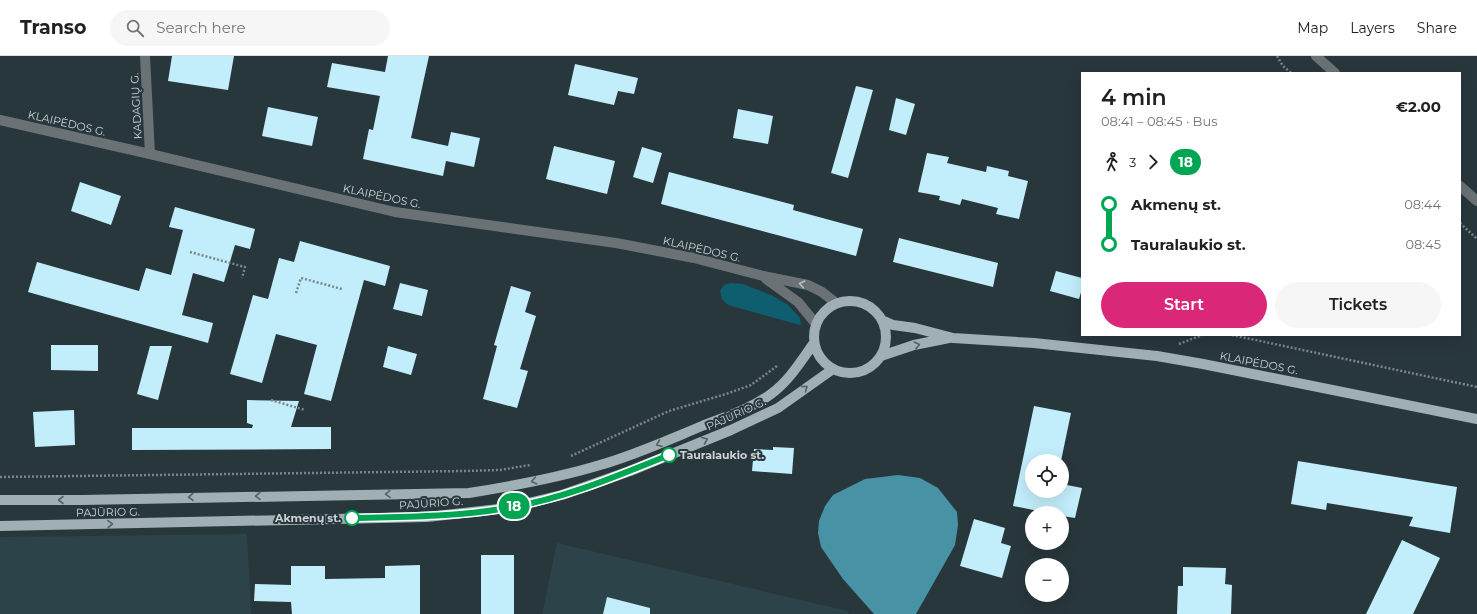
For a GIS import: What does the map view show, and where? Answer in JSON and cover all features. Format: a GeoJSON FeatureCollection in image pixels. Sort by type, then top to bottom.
{"type":"FeatureCollection","features":[{"type":"Feature","properties":{"kind":"main road"},"geometry":{"type":"LineString","coordinates":[[852,300],[869,305],[878,312],[884,322],[887,333],[886,345],[881,356],[870,367],[855,373],[844,373],[833,369],[824,363],[818,354],[814,343],[816,324],[820,315],[827,308],[836,303],[852,300]]}},
{"type":"Feature","properties":{"kind":"main road"},"geometry":{"type":"LineString","coordinates":[[884,322],[953,338]]}},
{"type":"Feature","properties":{"kind":"main road"},"geometry":{"type":"LineString","coordinates":[[881,356],[914,344],[953,338]]}},
{"type":"Feature","properties":{"kind":"main road","name":"KLAIPĖDOS G."},"geometry":{"type":"LineString","coordinates":[[953,338],[1034,343],[1157,356],[1477,419]]}},
{"type":"Feature","properties":{"kind":"main road","name":"PAJŪRIO G."},"geometry":{"type":"LineString","coordinates":[[0,500],[90,500],[461,493],[502,488],[557,477],[600,465],[644,450],[750,406],[771,394],[790,375],[814,343]]}},
{"type":"Feature","properties":{"kind":"main road","name":"PAJŪRIO G."},"geometry":{"type":"LineString","coordinates":[[0,526],[427,517],[508,508],[562,494],[630,470],[731,430],[778,408],[833,369]]}},
{"type":"Feature","properties":{"kind":"street","name":"KADAGIŲ G."},"geometry":{"type":"LineString","coordinates":[[145,56],[150,154]]}},
{"type":"Feature","properties":{"kind":"street"},"geometry":{"type":"LineString","coordinates":[[1316,56],[1334,72]]}},
{"type":"Feature","properties":{"kind":"street","name":"KLAIPĖDOS G."},"geometry":{"type":"LineString","coordinates":[[0,120],[395,212],[616,243],[694,258],[808,286],[822,292],[836,303]]}},
{"type":"Feature","properties":{"kind":"street"},"geometry":{"type":"LineString","coordinates":[[1461,187],[1477,201]]}},
{"type":"Feature","properties":{"kind":"street","name":"KLAIPĖDOS G."},"geometry":{"type":"LineString","coordinates":[[763,276],[798,302],[816,324]]}},
{"type":"Feature","properties":{"kind":"path"},"geometry":{"type":"LineString","coordinates":[[1277,56],[1283,66],[1290,72]]}},
{"type":"Feature","properties":{"kind":"path"},"geometry":{"type":"LineString","coordinates":[[1461,224],[1477,239]]}},
{"type":"Feature","properties":{"kind":"path"},"geometry":{"type":"LineString","coordinates":[[190,252],[198,252],[245,267],[242,278]]}},
{"type":"Feature","properties":{"kind":"path"},"geometry":{"type":"LineString","coordinates":[[296,293],[300,278],[342,289]]}},
{"type":"Feature","properties":{"kind":"path"},"geometry":{"type":"LineString","coordinates":[[1237,336],[1477,387]]}},
{"type":"Feature","properties":{"kind":"path"},"geometry":{"type":"LineString","coordinates":[[570,456],[669,411],[751,385],[778,365]]}},
{"type":"Feature","properties":{"kind":"path"},"geometry":{"type":"LineString","coordinates":[[270,400],[305,410]]}},
{"type":"Feature","properties":{"kind":"path"},"geometry":{"type":"LineString","coordinates":[[0,477],[465,471],[500,470],[535,464]]}},
{"type":"Feature","properties":{"kind":"shaded area"},"geometry":{"type":"Polygon","coordinates":[[[730,283],[743,284],[771,295],[788,305],[800,318],[801,324],[800,325],[728,305],[722,299],[720,291],[724,285],[730,283]]]}},
{"type":"Feature","properties":{"kind":"shaded area"},"geometry":{"type":"Polygon","coordinates":[[[898,475],[920,478],[938,488],[957,512],[958,525],[955,545],[916,614],[874,614],[843,579],[821,547],[818,533],[819,521],[825,506],[833,495],[865,479],[898,475]]]}},
{"type":"Feature","properties":{"kind":"shaded area"},"geometry":{"type":"Polygon","coordinates":[[[247,534],[251,614],[0,614],[0,537],[247,534]]]}},
{"type":"Feature","properties":{"kind":"shaded area"},"geometry":{"type":"Polygon","coordinates":[[[557,543],[848,611],[849,614],[542,614],[557,543]]]}},
{"type":"Feature","properties":{"kind":"building"},"geometry":{"type":"Polygon","coordinates":[[[172,56],[234,56],[228,90],[168,81],[172,56]]]}},
{"type":"Feature","properties":{"kind":"building"},"geometry":{"type":"Polygon","coordinates":[[[388,56],[429,56],[411,138],[448,146],[451,132],[480,138],[474,167],[446,161],[443,176],[363,159],[369,129],[373,130],[380,96],[327,87],[332,63],[385,72],[388,56]]]}},
{"type":"Feature","properties":{"kind":"building"},"geometry":{"type":"Polygon","coordinates":[[[575,64],[638,78],[634,94],[618,91],[614,105],[568,95],[575,64]]]}},
{"type":"Feature","properties":{"kind":"building"},"geometry":{"type":"Polygon","coordinates":[[[856,86],[873,90],[848,178],[831,173],[856,86]]]}},
{"type":"Feature","properties":{"kind":"building"},"geometry":{"type":"Polygon","coordinates":[[[896,98],[915,104],[906,135],[889,130],[896,98]]]}},
{"type":"Feature","properties":{"kind":"building"},"geometry":{"type":"Polygon","coordinates":[[[268,107],[318,117],[312,146],[262,136],[268,107]]]}},
{"type":"Feature","properties":{"kind":"building"},"geometry":{"type":"Polygon","coordinates":[[[738,109],[773,116],[768,144],[733,138],[738,109]]]}},
{"type":"Feature","properties":{"kind":"building"},"geometry":{"type":"Polygon","coordinates":[[[554,146],[615,161],[607,194],[546,179],[554,146]]]}},
{"type":"Feature","properties":{"kind":"building"},"geometry":{"type":"Polygon","coordinates":[[[642,147],[662,153],[653,183],[633,177],[642,147]]]}},
{"type":"Feature","properties":{"kind":"building"},"geometry":{"type":"Polygon","coordinates":[[[927,153],[949,157],[947,163],[986,172],[987,166],[1009,171],[1008,176],[1028,181],[1019,219],[996,214],[998,208],[962,199],[960,205],[939,200],[940,196],[918,192],[927,153]]]}},
{"type":"Feature","properties":{"kind":"building"},"geometry":{"type":"Polygon","coordinates":[[[669,172],[794,205],[793,210],[863,229],[856,256],[661,204],[669,172]]]}},
{"type":"Feature","properties":{"kind":"building"},"geometry":{"type":"Polygon","coordinates":[[[80,182],[121,196],[111,225],[71,211],[80,182]]]}},
{"type":"Feature","properties":{"kind":"building"},"geometry":{"type":"Polygon","coordinates":[[[175,207],[255,229],[250,249],[235,245],[224,282],[193,273],[182,315],[213,323],[208,343],[28,292],[37,262],[139,291],[146,268],[171,275],[183,230],[169,227],[175,207]]]}},
{"type":"Feature","properties":{"kind":"building"},"geometry":{"type":"Polygon","coordinates":[[[899,238],[998,263],[993,287],[893,262],[899,238]]]}},
{"type":"Feature","properties":{"kind":"building"},"geometry":{"type":"Polygon","coordinates":[[[300,241],[390,266],[385,286],[364,280],[331,401],[304,394],[317,345],[276,334],[262,383],[230,374],[253,295],[268,299],[279,258],[294,262],[300,241]]]}},
{"type":"Feature","properties":{"kind":"building"},"geometry":{"type":"Polygon","coordinates":[[[1056,271],[1081,278],[1081,292],[1079,299],[1050,291],[1056,271]]]}},
{"type":"Feature","properties":{"kind":"building"},"geometry":{"type":"Polygon","coordinates":[[[400,283],[428,290],[422,316],[393,309],[400,283]]]}},
{"type":"Feature","properties":{"kind":"building"},"geometry":{"type":"Polygon","coordinates":[[[511,286],[531,292],[525,312],[536,316],[520,369],[528,371],[517,408],[483,399],[497,346],[494,345],[511,286]]]}},
{"type":"Feature","properties":{"kind":"building"},"geometry":{"type":"Polygon","coordinates":[[[51,345],[98,345],[98,371],[51,370],[51,345]]]}},
{"type":"Feature","properties":{"kind":"building"},"geometry":{"type":"Polygon","coordinates":[[[150,346],[172,346],[158,400],[137,394],[150,346]]]}},
{"type":"Feature","properties":{"kind":"building"},"geometry":{"type":"Polygon","coordinates":[[[388,346],[417,354],[411,375],[383,367],[388,346]]]}},
{"type":"Feature","properties":{"kind":"building"},"geometry":{"type":"Polygon","coordinates":[[[247,400],[299,401],[291,427],[331,427],[331,449],[132,450],[132,428],[252,428],[253,425],[247,423],[247,400]]]}},
{"type":"Feature","properties":{"kind":"building"},"geometry":{"type":"Polygon","coordinates":[[[1034,406],[1071,413],[1062,454],[1025,454],[1025,498],[1069,498],[1069,485],[1082,488],[1075,518],[1069,517],[1069,506],[1025,506],[1025,508],[1013,506],[1034,406]]]}},
{"type":"Feature","properties":{"kind":"building"},"geometry":{"type":"Polygon","coordinates":[[[74,410],[75,445],[35,447],[33,412],[74,410]]]}},
{"type":"Feature","properties":{"kind":"building"},"geometry":{"type":"Polygon","coordinates":[[[773,447],[794,448],[792,474],[752,471],[754,449],[773,450],[773,447]]]}},
{"type":"Feature","properties":{"kind":"building"},"geometry":{"type":"Polygon","coordinates":[[[1298,461],[1457,487],[1450,533],[1409,526],[1413,517],[1327,503],[1326,510],[1291,504],[1298,461]]]}},
{"type":"Feature","properties":{"kind":"building"},"geometry":{"type":"Polygon","coordinates":[[[974,519],[1005,528],[1001,543],[1011,546],[1002,578],[960,566],[974,519]]]}},
{"type":"Feature","properties":{"kind":"building"},"geometry":{"type":"Polygon","coordinates":[[[1402,540],[1440,558],[1413,614],[1366,614],[1402,540]]]}},
{"type":"Feature","properties":{"kind":"building"},"geometry":{"type":"Polygon","coordinates":[[[481,555],[514,555],[514,614],[481,614],[481,555]]]}},
{"type":"Feature","properties":{"kind":"building"},"geometry":{"type":"Polygon","coordinates":[[[420,565],[420,614],[292,614],[291,602],[254,601],[255,584],[291,585],[291,566],[325,566],[325,579],[385,578],[385,566],[420,565]]]}},
{"type":"Feature","properties":{"kind":"building"},"geometry":{"type":"Polygon","coordinates":[[[1183,567],[1226,568],[1225,584],[1232,585],[1231,614],[1177,614],[1178,586],[1183,586],[1183,567]]]}},
{"type":"Feature","properties":{"kind":"building"},"geometry":{"type":"Polygon","coordinates":[[[607,597],[650,608],[650,614],[603,614],[607,597]]]}},
{"type":"Feature","properties":{"kind":"bus line","name":"18"},"geometry":{"type":"LineString","coordinates":[[352,518],[427,517],[508,508],[562,494],[669,455]]}},
{"type":"Feature","properties":{"kind":"place","name":"Tauralaukio st."},"geometry":{"type":"Point","coordinates":[669,455]}},
{"type":"Feature","properties":{"kind":"place","name":"Akmenų st."},"geometry":{"type":"Point","coordinates":[352,518]}}]}
